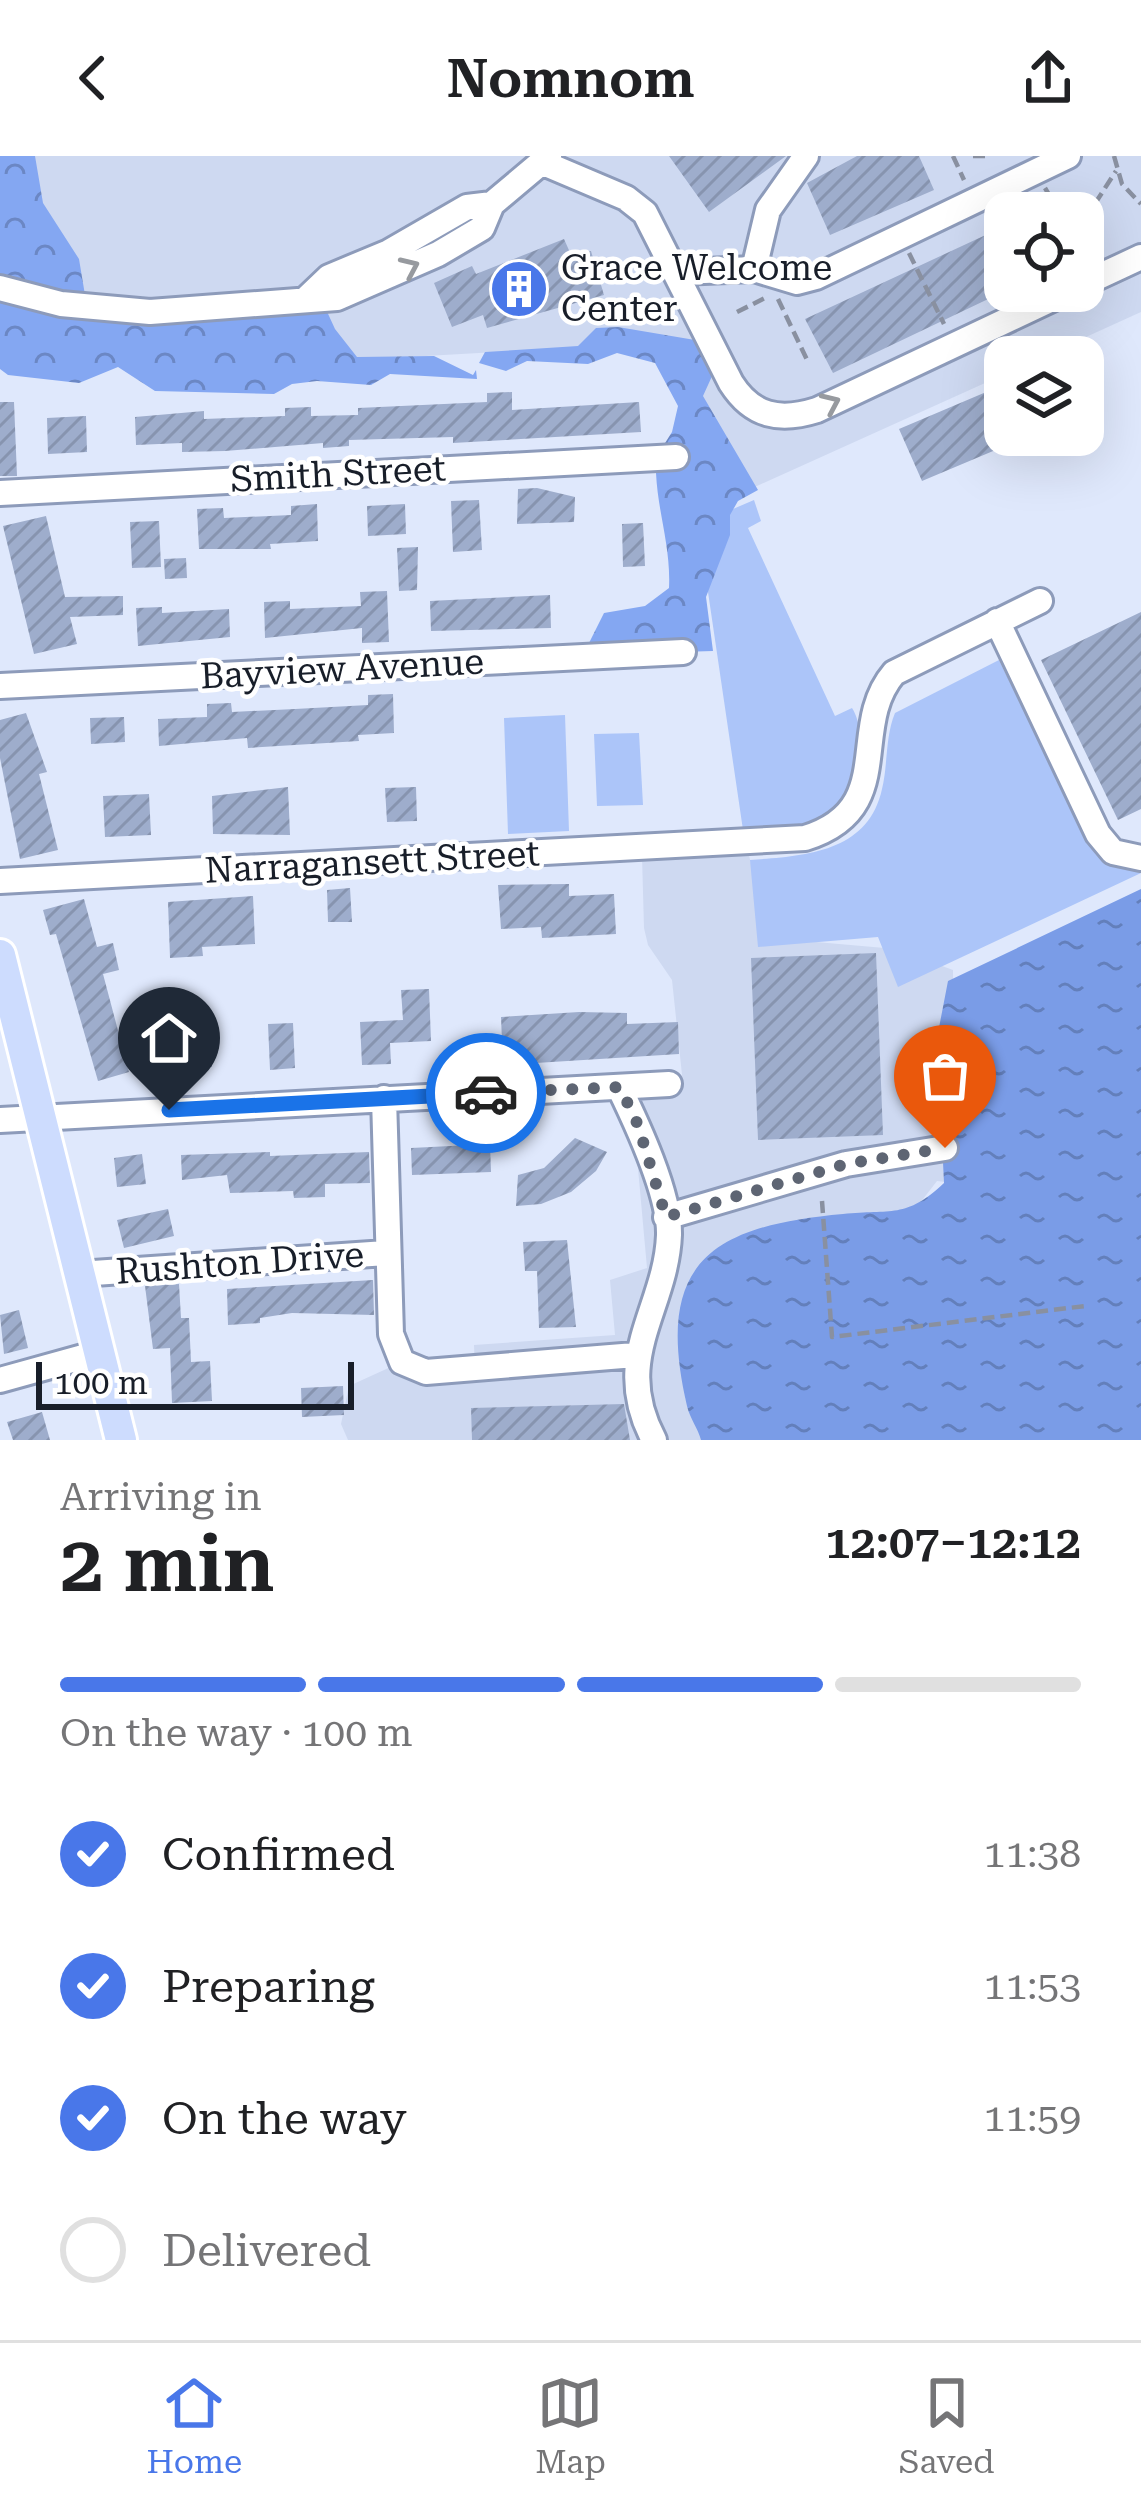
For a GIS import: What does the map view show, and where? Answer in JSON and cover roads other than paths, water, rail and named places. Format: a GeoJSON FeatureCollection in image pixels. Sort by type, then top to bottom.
{"type":"FeatureCollection","features":[{"type":"Feature","properties":{"kind":"main road"},"geometry":{"type":"LineString","coordinates":[[0,955],[122,1440]]}},
{"type":"Feature","properties":{"kind":"street"},"geometry":{"type":"LineString","coordinates":[[754,269],[768,210],[806,156]]}},
{"type":"Feature","properties":{"kind":"street"},"geometry":{"type":"LineString","coordinates":[[679,272],[754,269],[797,282],[816,278],[1069,156]]}},
{"type":"Feature","properties":{"kind":"street"},"geometry":{"type":"LineString","coordinates":[[0,288],[62,304],[150,312],[337,298],[438,254],[482,227],[491,204],[545,159],[626,198],[645,213],[745,405],[794,418],[1024,312]]}},
{"type":"Feature","properties":{"kind":"street"},"geometry":{"type":"LineString","coordinates":[[1104,274],[1141,257]]}},
{"type":"Feature","properties":{"kind":"street","name":"Smith Street"},"geometry":{"type":"LineString","coordinates":[[0,493],[676,457]]}},
{"type":"Feature","properties":{"kind":"street","name":"Narragansett Street"},"geometry":{"type":"LineString","coordinates":[[0,881],[806,838],[844,820],[864,786],[878,691],[911,661],[1040,601]]}},
{"type":"Feature","properties":{"kind":"street"},"geometry":{"type":"LineString","coordinates":[[997,622],[1099,834],[1113,852],[1141,858]]}},
{"type":"Feature","properties":{"kind":"street","name":"Bayview Avenue"},"geometry":{"type":"LineString","coordinates":[[0,686],[683,652]]}},
{"type":"Feature","properties":{"kind":"street"},"geometry":{"type":"LineString","coordinates":[[0,1120],[669,1084]]}},
{"type":"Feature","properties":{"kind":"street"},"geometry":{"type":"LineString","coordinates":[[620,1087],[638,1125],[666,1217],[664,1271],[635,1355],[654,1440]]}},
{"type":"Feature","properties":{"kind":"street","name":"Rushton Drive"},"geometry":{"type":"LineString","coordinates":[[80,1274],[386,1253],[393,1243],[384,1098]]}},
{"type":"Feature","properties":{"kind":"street"},"geometry":{"type":"LineString","coordinates":[[666,1217],[846,1164],[945,1148]]}},
{"type":"Feature","properties":{"kind":"street"},"geometry":{"type":"LineString","coordinates":[[386,1253],[391,1334],[402,1362],[426,1372],[635,1355]]}},
{"type":"Feature","properties":{"kind":"street"},"geometry":{"type":"LineString","coordinates":[[0,1380],[101,1352]]}},
{"type":"Feature","properties":{"kind":"water"},"geometry":{"type":"Polygon","coordinates":[[[1141,889],[1141,1440],[701,1440],[687,1406],[679,1318],[687,1286],[702,1261],[757,1229],[796,1220],[897,1210],[919,1202],[944,1183],[937,1038],[948,981],[1141,889]]]}},
{"type":"Feature","properties":{"kind":"place","name":"Grace Welcome Center"},"geometry":{"type":"Point","coordinates":[519,289]}}]}
